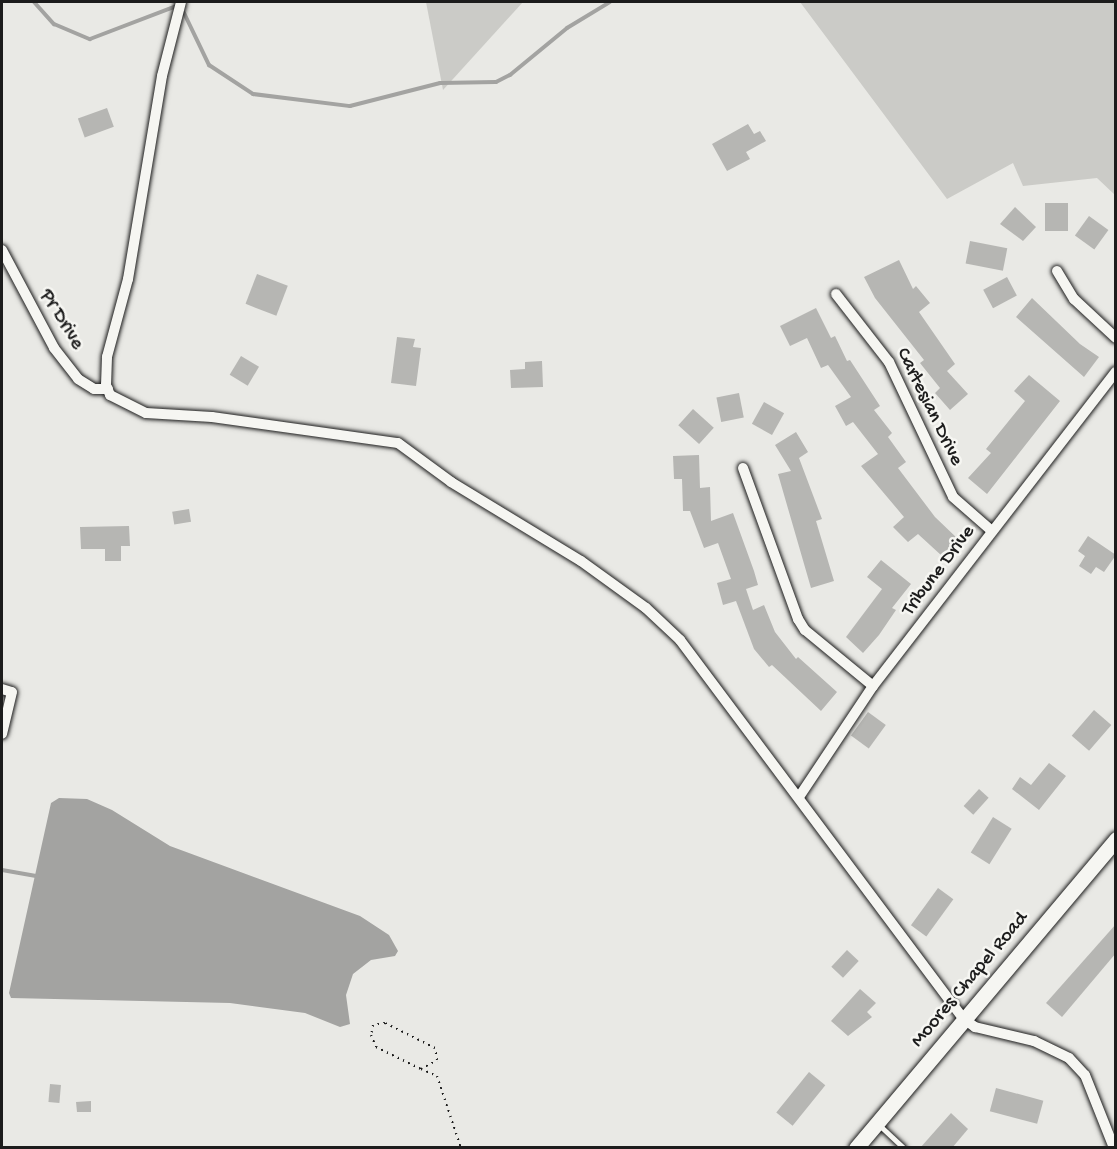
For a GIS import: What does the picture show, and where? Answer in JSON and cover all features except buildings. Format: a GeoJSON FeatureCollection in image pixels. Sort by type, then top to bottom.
{"type":"FeatureCollection","features":[{"type":"Feature","properties":{"kind":"main road","name":"Moores Chapel Road"},"geometry":{"type":"LineString","coordinates":[[856,1148],[1116,839]]}},
{"type":"Feature","properties":{"kind":"street"},"geometry":{"type":"LineString","coordinates":[[181,2],[162,76],[130,268],[106,357],[108,388],[123,405],[146,412],[212,417],[398,443],[451,482],[581,561],[646,608],[680,640],[786,786],[799,797],[964,1020],[975,1027],[1034,1041],[1070,1058],[1085,1075],[1114,1148]]}},
{"type":"Feature","properties":{"kind":"street","name":"Pr Drive"},"geometry":{"type":"LineString","coordinates":[[2,250],[54,348],[78,378],[94,389],[108,388]]}},
{"type":"Feature","properties":{"kind":"street"},"geometry":{"type":"LineString","coordinates":[[1057,271],[1074,299],[1116,338]]}},
{"type":"Feature","properties":{"kind":"street","name":"Cartesian Drive"},"geometry":{"type":"LineString","coordinates":[[836,294],[889,362],[953,497],[992,531]]}},
{"type":"Feature","properties":{"kind":"street","name":"Tribune Drive"},"geometry":{"type":"LineString","coordinates":[[799,797],[873,686],[1116,372]]}},
{"type":"Feature","properties":{"kind":"street"},"geometry":{"type":"LineString","coordinates":[[743,468],[798,619],[805,630],[873,686]]}},
{"type":"Feature","properties":{"kind":"street"},"geometry":{"type":"LineString","coordinates":[[2,735],[7,690]]}},
{"type":"Feature","properties":{"kind":"lane"},"geometry":{"type":"LineString","coordinates":[[876,1123],[904,1148]]}},
{"type":"Feature","properties":{"kind":"path"},"geometry":{"type":"LineString","coordinates":[[421,1068],[437,1060],[435,1048],[385,1023],[373,1025],[371,1035],[376,1047],[437,1076],[461,1148]]}},
{"type":"Feature","properties":{"kind":"shaded area"},"geometry":{"type":"Polygon","coordinates":[[[426,2],[523,2],[443,90],[426,2]]]}},
{"type":"Feature","properties":{"kind":"shaded area"},"geometry":{"type":"Polygon","coordinates":[[[800,2],[1115,2],[1115,195],[1097,178],[1023,186],[1013,163],[947,199],[800,2]]]}},
{"type":"Feature","properties":{"kind":"shaded area"},"geometry":{"type":"Polygon","coordinates":[[[59,798],[87,799],[112,810],[170,846],[360,916],[389,935],[398,951],[395,956],[371,960],[353,974],[346,995],[350,1024],[340,1027],[305,1013],[230,1003],[11,998],[9,993],[51,803],[59,798]]]}},
{"type":"Feature","properties":{"kind":"waterway"},"geometry":{"type":"LineString","coordinates":[[34,2],[54,24],[90,39],[174,7]]}},
{"type":"Feature","properties":{"kind":"waterway"},"geometry":{"type":"LineString","coordinates":[[184,13],[209,65],[253,94],[350,106],[440,83],[496,82],[510,75],[567,28],[610,2]]}},
{"type":"Feature","properties":{"kind":"waterway"},"geometry":{"type":"LineString","coordinates":[[2,870],[37,876]]}}]}
